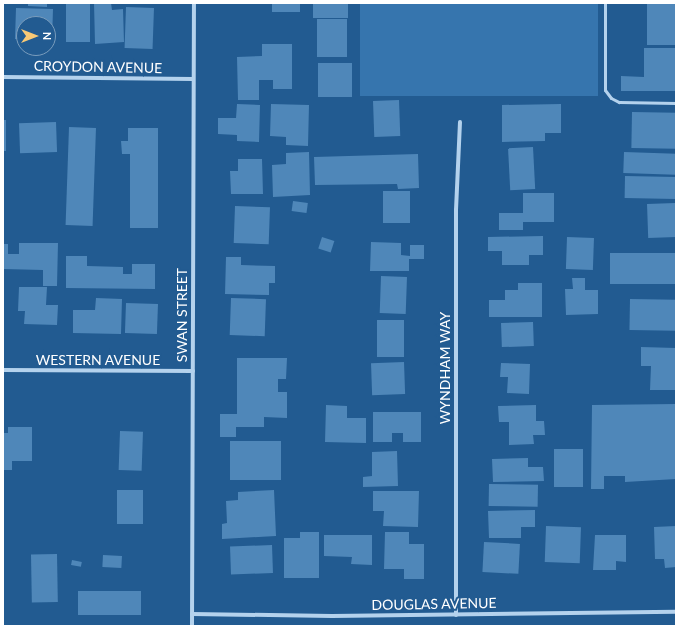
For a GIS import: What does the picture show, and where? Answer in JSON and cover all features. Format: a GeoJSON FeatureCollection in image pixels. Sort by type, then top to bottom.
{"type":"FeatureCollection","features":[{"type":"Feature","properties":{"kind":"street","name":"SWAN STREET"},"geometry":{"type":"LineString","coordinates":[[192,626],[194,3]]}},
{"type":"Feature","properties":{"kind":"street","name":"CROYDON AVENUE"},"geometry":{"type":"LineString","coordinates":[[3,77],[194,79]]}},
{"type":"Feature","properties":{"kind":"street","name":"WYNDHAM WAY"},"geometry":{"type":"LineString","coordinates":[[456,615],[456,218],[460,122]]}},
{"type":"Feature","properties":{"kind":"street","name":"WESTERN AVENUE"},"geometry":{"type":"LineString","coordinates":[[3,370],[194,371]]}},
{"type":"Feature","properties":{"kind":"street","name":"DOUGLAS AVENUE"},"geometry":{"type":"LineString","coordinates":[[192,614],[456,615],[676,612]]}},
{"type":"Feature","properties":{"kind":"lane"},"geometry":{"type":"LineString","coordinates":[[605,3],[605,90],[611,98],[619,102],[676,103]]}},
{"type":"Feature","properties":{"kind":"shaded area"},"geometry":{"type":"Polygon","coordinates":[[[360,3],[598,3],[598,96],[360,96],[360,3]]]}},
{"type":"Feature","properties":{"kind":"building"},"geometry":{"type":"Polygon","coordinates":[[[28,3],[47,3],[47,7],[28,6],[28,3]]]}},
{"type":"Feature","properties":{"kind":"building"},"geometry":{"type":"Polygon","coordinates":[[[66,3],[90,3],[90,42],[66,42],[66,3]]]}},
{"type":"Feature","properties":{"kind":"building"},"geometry":{"type":"Polygon","coordinates":[[[94,3],[111,3],[112,10],[123,9],[124,42],[95,44],[94,3]]]}},
{"type":"Feature","properties":{"kind":"building"},"geometry":{"type":"Polygon","coordinates":[[[272,3],[300,3],[300,12],[272,12],[272,3]]]}},
{"type":"Feature","properties":{"kind":"building"},"geometry":{"type":"Polygon","coordinates":[[[313,3],[348,3],[348,18],[313,18],[313,3]]]}},
{"type":"Feature","properties":{"kind":"building"},"geometry":{"type":"Polygon","coordinates":[[[647,3],[676,3],[676,45],[647,45],[647,3]]]}},
{"type":"Feature","properties":{"kind":"building"},"geometry":{"type":"Polygon","coordinates":[[[126,7],[154,8],[153,49],[125,48],[126,7]]]}},
{"type":"Feature","properties":{"kind":"building"},"geometry":{"type":"Polygon","coordinates":[[[16,8],[53,9],[53,16],[16,16],[15,39],[16,8]]]}},
{"type":"Feature","properties":{"kind":"building"},"geometry":{"type":"Polygon","coordinates":[[[317,19],[347,19],[347,57],[317,57],[317,19]]]}},
{"type":"Feature","properties":{"kind":"building"},"geometry":{"type":"Polygon","coordinates":[[[262,44],[292,44],[292,89],[273,89],[273,80],[259,80],[259,100],[238,100],[237,57],[262,56],[262,44]]]}},
{"type":"Feature","properties":{"kind":"building"},"geometry":{"type":"Polygon","coordinates":[[[644,48],[676,48],[676,91],[621,91],[621,76],[644,77],[644,48]]]}},
{"type":"Feature","properties":{"kind":"building"},"geometry":{"type":"Polygon","coordinates":[[[318,63],[352,63],[352,97],[318,97],[318,63]]]}},
{"type":"Feature","properties":{"kind":"building"},"geometry":{"type":"Polygon","coordinates":[[[399,100],[400,136],[374,137],[373,101],[399,100]]]}},
{"type":"Feature","properties":{"kind":"building"},"geometry":{"type":"Polygon","coordinates":[[[237,104],[260,105],[259,142],[237,141],[237,135],[218,134],[218,118],[236,118],[237,104]]]}},
{"type":"Feature","properties":{"kind":"building"},"geometry":{"type":"Polygon","coordinates":[[[271,104],[309,105],[308,146],[286,145],[286,137],[270,136],[271,104]]]}},
{"type":"Feature","properties":{"kind":"building"},"geometry":{"type":"Polygon","coordinates":[[[561,104],[561,133],[545,133],[545,141],[502,142],[502,105],[561,104]]]}},
{"type":"Feature","properties":{"kind":"building"},"geometry":{"type":"Polygon","coordinates":[[[632,112],[676,113],[675,149],[631,148],[632,112]]]}},
{"type":"Feature","properties":{"kind":"building"},"geometry":{"type":"Polygon","coordinates":[[[3,120],[6,120],[6,151],[3,151],[3,120]]]}},
{"type":"Feature","properties":{"kind":"building"},"geometry":{"type":"Polygon","coordinates":[[[56,122],[57,152],[20,153],[19,123],[56,122]]]}},
{"type":"Feature","properties":{"kind":"building"},"geometry":{"type":"Polygon","coordinates":[[[69,127],[96,128],[93,226],[66,225],[69,127]]]}},
{"type":"Feature","properties":{"kind":"building"},"geometry":{"type":"Polygon","coordinates":[[[128,128],[158,128],[158,228],[130,228],[130,154],[122,154],[121,141],[128,141],[128,128]]]}},
{"type":"Feature","properties":{"kind":"building"},"geometry":{"type":"Polygon","coordinates":[[[533,147],[535,189],[510,190],[508,148],[533,147]]]}},
{"type":"Feature","properties":{"kind":"building"},"geometry":{"type":"Polygon","coordinates":[[[309,152],[310,195],[273,197],[272,165],[286,164],[286,153],[309,152]]]}},
{"type":"Feature","properties":{"kind":"building"},"geometry":{"type":"Polygon","coordinates":[[[624,152],[676,154],[675,175],[623,173],[624,152]]]}},
{"type":"Feature","properties":{"kind":"building"},"geometry":{"type":"Polygon","coordinates":[[[418,154],[419,188],[398,189],[397,184],[315,185],[314,157],[418,154]]]}},
{"type":"Feature","properties":{"kind":"building"},"geometry":{"type":"Polygon","coordinates":[[[238,159],[262,159],[263,194],[231,194],[230,171],[238,171],[238,159]]]}},
{"type":"Feature","properties":{"kind":"building"},"geometry":{"type":"Polygon","coordinates":[[[625,176],[676,177],[676,199],[625,198],[625,176]]]}},
{"type":"Feature","properties":{"kind":"building"},"geometry":{"type":"Polygon","coordinates":[[[383,191],[410,191],[410,223],[383,223],[383,191]]]}},
{"type":"Feature","properties":{"kind":"building"},"geometry":{"type":"Polygon","coordinates":[[[523,193],[554,193],[554,222],[523,222],[523,230],[499,230],[499,213],[523,213],[523,193]]]}},
{"type":"Feature","properties":{"kind":"building"},"geometry":{"type":"Polygon","coordinates":[[[293,201],[308,203],[306,213],[292,211],[293,201]]]}},
{"type":"Feature","properties":{"kind":"building"},"geometry":{"type":"Polygon","coordinates":[[[675,203],[676,237],[648,238],[647,204],[675,203]]]}},
{"type":"Feature","properties":{"kind":"building"},"geometry":{"type":"Polygon","coordinates":[[[235,206],[270,207],[269,244],[234,243],[235,206]]]}},
{"type":"Feature","properties":{"kind":"building"},"geometry":{"type":"Polygon","coordinates":[[[543,236],[543,255],[529,255],[529,265],[502,265],[502,251],[488,251],[488,237],[543,236]]]}},
{"type":"Feature","properties":{"kind":"building"},"geometry":{"type":"Polygon","coordinates":[[[322,237],[334,241],[331,252],[318,248],[322,237]]]}},
{"type":"Feature","properties":{"kind":"building"},"geometry":{"type":"Polygon","coordinates":[[[567,237],[594,238],[593,270],[566,269],[567,237]]]}},
{"type":"Feature","properties":{"kind":"building"},"geometry":{"type":"Polygon","coordinates":[[[371,242],[401,243],[401,255],[410,256],[410,245],[424,245],[424,259],[409,259],[409,271],[370,271],[371,242]]]}},
{"type":"Feature","properties":{"kind":"building"},"geometry":{"type":"Polygon","coordinates":[[[19,243],[58,243],[57,286],[43,286],[43,270],[3,269],[3,244],[8,244],[8,254],[19,254],[19,243]]]}},
{"type":"Feature","properties":{"kind":"building"},"geometry":{"type":"Polygon","coordinates":[[[610,253],[676,253],[676,284],[610,284],[610,253]]]}},
{"type":"Feature","properties":{"kind":"building"},"geometry":{"type":"Polygon","coordinates":[[[66,256],[87,256],[87,266],[123,267],[123,274],[132,274],[132,264],[155,264],[155,289],[66,288],[66,256]]]}},
{"type":"Feature","properties":{"kind":"building"},"geometry":{"type":"Polygon","coordinates":[[[226,257],[241,257],[241,265],[275,266],[275,283],[269,283],[269,295],[225,294],[226,257]]]}},
{"type":"Feature","properties":{"kind":"building"},"geometry":{"type":"Polygon","coordinates":[[[381,276],[407,277],[406,314],[380,313],[381,276]]]}},
{"type":"Feature","properties":{"kind":"building"},"geometry":{"type":"Polygon","coordinates":[[[572,278],[585,278],[585,290],[598,290],[598,314],[566,315],[565,289],[573,289],[572,278]]]}},
{"type":"Feature","properties":{"kind":"building"},"geometry":{"type":"Polygon","coordinates":[[[518,283],[542,283],[542,317],[489,317],[489,300],[505,300],[505,290],[518,290],[518,283]]]}},
{"type":"Feature","properties":{"kind":"building"},"geometry":{"type":"Polygon","coordinates":[[[19,287],[47,287],[46,305],[58,305],[57,325],[24,324],[25,311],[18,311],[19,287]]]}},
{"type":"Feature","properties":{"kind":"building"},"geometry":{"type":"Polygon","coordinates":[[[96,298],[122,299],[121,334],[73,333],[73,310],[95,310],[96,298]]]}},
{"type":"Feature","properties":{"kind":"building"},"geometry":{"type":"Polygon","coordinates":[[[231,298],[266,299],[265,336],[230,335],[231,298]]]}},
{"type":"Feature","properties":{"kind":"building"},"geometry":{"type":"Polygon","coordinates":[[[630,299],[676,300],[675,331],[629,330],[630,299]]]}},
{"type":"Feature","properties":{"kind":"building"},"geometry":{"type":"Polygon","coordinates":[[[126,303],[158,304],[157,334],[125,333],[126,303]]]}},
{"type":"Feature","properties":{"kind":"building"},"geometry":{"type":"Polygon","coordinates":[[[377,320],[404,320],[404,357],[377,357],[377,320]]]}},
{"type":"Feature","properties":{"kind":"building"},"geometry":{"type":"Polygon","coordinates":[[[533,322],[534,346],[502,347],[501,323],[533,322]]]}},
{"type":"Feature","properties":{"kind":"building"},"geometry":{"type":"Polygon","coordinates":[[[641,347],[676,348],[676,390],[650,390],[651,366],[641,366],[641,347]]]}},
{"type":"Feature","properties":{"kind":"building"},"geometry":{"type":"Polygon","coordinates":[[[237,358],[287,358],[286,379],[278,379],[278,392],[287,392],[287,418],[264,417],[264,427],[236,427],[236,437],[220,437],[220,414],[237,414],[237,358]]]}},
{"type":"Feature","properties":{"kind":"building"},"geometry":{"type":"Polygon","coordinates":[[[404,362],[405,394],[372,395],[371,363],[404,362]]]}},
{"type":"Feature","properties":{"kind":"building"},"geometry":{"type":"Polygon","coordinates":[[[501,363],[530,364],[529,394],[507,393],[508,377],[500,377],[501,363]]]}},
{"type":"Feature","properties":{"kind":"building"},"geometry":{"type":"Polygon","coordinates":[[[676,404],[676,479],[625,482],[625,476],[604,476],[604,489],[591,489],[592,405],[676,404]]]}},
{"type":"Feature","properties":{"kind":"building"},"geometry":{"type":"Polygon","coordinates":[[[326,405],[347,406],[347,418],[366,418],[366,443],[325,442],[326,405]]]}},
{"type":"Feature","properties":{"kind":"building"},"geometry":{"type":"Polygon","coordinates":[[[536,405],[536,421],[544,421],[545,435],[533,435],[534,444],[509,445],[509,422],[499,422],[498,406],[536,405]]]}},
{"type":"Feature","properties":{"kind":"building"},"geometry":{"type":"Polygon","coordinates":[[[373,412],[421,412],[421,442],[403,442],[403,433],[392,433],[392,442],[373,442],[373,412]]]}},
{"type":"Feature","properties":{"kind":"building"},"geometry":{"type":"Polygon","coordinates":[[[8,427],[32,427],[32,461],[12,461],[12,470],[3,470],[3,433],[8,433],[8,427]]]}},
{"type":"Feature","properties":{"kind":"building"},"geometry":{"type":"Polygon","coordinates":[[[120,431],[143,432],[142,471],[119,470],[120,431]]]}},
{"type":"Feature","properties":{"kind":"building"},"geometry":{"type":"Polygon","coordinates":[[[230,441],[281,441],[281,480],[230,480],[230,441]]]}},
{"type":"Feature","properties":{"kind":"building"},"geometry":{"type":"Polygon","coordinates":[[[554,449],[583,449],[583,487],[554,487],[554,449]]]}},
{"type":"Feature","properties":{"kind":"building"},"geometry":{"type":"Polygon","coordinates":[[[397,451],[398,486],[363,487],[363,477],[372,476],[372,452],[397,451]]]}},
{"type":"Feature","properties":{"kind":"building"},"geometry":{"type":"Polygon","coordinates":[[[528,458],[528,467],[543,467],[544,481],[493,482],[492,459],[528,458]]]}},
{"type":"Feature","properties":{"kind":"building"},"geometry":{"type":"Polygon","coordinates":[[[489,484],[538,485],[538,507],[489,506],[489,484]]]}},
{"type":"Feature","properties":{"kind":"building"},"geometry":{"type":"Polygon","coordinates":[[[117,490],[143,490],[143,524],[117,524],[117,490]]]}},
{"type":"Feature","properties":{"kind":"building"},"geometry":{"type":"Polygon","coordinates":[[[274,490],[276,536],[222,539],[222,524],[227,523],[226,501],[238,500],[238,492],[274,490]]]}},
{"type":"Feature","properties":{"kind":"building"},"geometry":{"type":"Polygon","coordinates":[[[373,491],[419,491],[418,527],[383,526],[384,511],[373,511],[373,491]]]}},
{"type":"Feature","properties":{"kind":"building"},"geometry":{"type":"Polygon","coordinates":[[[535,510],[535,527],[521,527],[521,538],[489,538],[488,511],[535,510]]]}},
{"type":"Feature","properties":{"kind":"building"},"geometry":{"type":"Polygon","coordinates":[[[546,526],[581,527],[580,563],[545,562],[546,526]]]}},
{"type":"Feature","properties":{"kind":"building"},"geometry":{"type":"Polygon","coordinates":[[[676,526],[676,567],[665,568],[664,559],[655,559],[654,527],[676,526]]]}},
{"type":"Feature","properties":{"kind":"building"},"geometry":{"type":"Polygon","coordinates":[[[300,532],[319,532],[319,578],[284,578],[284,538],[300,538],[300,532]]]}},
{"type":"Feature","properties":{"kind":"building"},"geometry":{"type":"Polygon","coordinates":[[[385,532],[409,532],[409,544],[424,544],[424,579],[404,579],[404,569],[384,569],[385,532]]]}},
{"type":"Feature","properties":{"kind":"building"},"geometry":{"type":"Polygon","coordinates":[[[324,535],[372,535],[372,565],[351,564],[352,557],[324,556],[324,535]]]}},
{"type":"Feature","properties":{"kind":"building"},"geometry":{"type":"Polygon","coordinates":[[[595,535],[626,535],[626,562],[616,561],[616,570],[593,570],[595,535]]]}},
{"type":"Feature","properties":{"kind":"building"},"geometry":{"type":"Polygon","coordinates":[[[484,542],[520,544],[518,574],[482,572],[484,542]]]}},
{"type":"Feature","properties":{"kind":"building"},"geometry":{"type":"Polygon","coordinates":[[[272,545],[273,573],[231,574],[230,546],[272,545]]]}},
{"type":"Feature","properties":{"kind":"building"},"geometry":{"type":"Polygon","coordinates":[[[31,554],[57,554],[58,602],[32,602],[31,554]]]}},
{"type":"Feature","properties":{"kind":"building"},"geometry":{"type":"Polygon","coordinates":[[[103,555],[122,556],[121,568],[102,567],[103,555]]]}},
{"type":"Feature","properties":{"kind":"building"},"geometry":{"type":"Polygon","coordinates":[[[72,560],[82,562],[81,567],[71,565],[72,560]]]}},
{"type":"Feature","properties":{"kind":"building"},"geometry":{"type":"Polygon","coordinates":[[[78,591],[141,591],[141,615],[78,615],[78,591]]]}}]}
